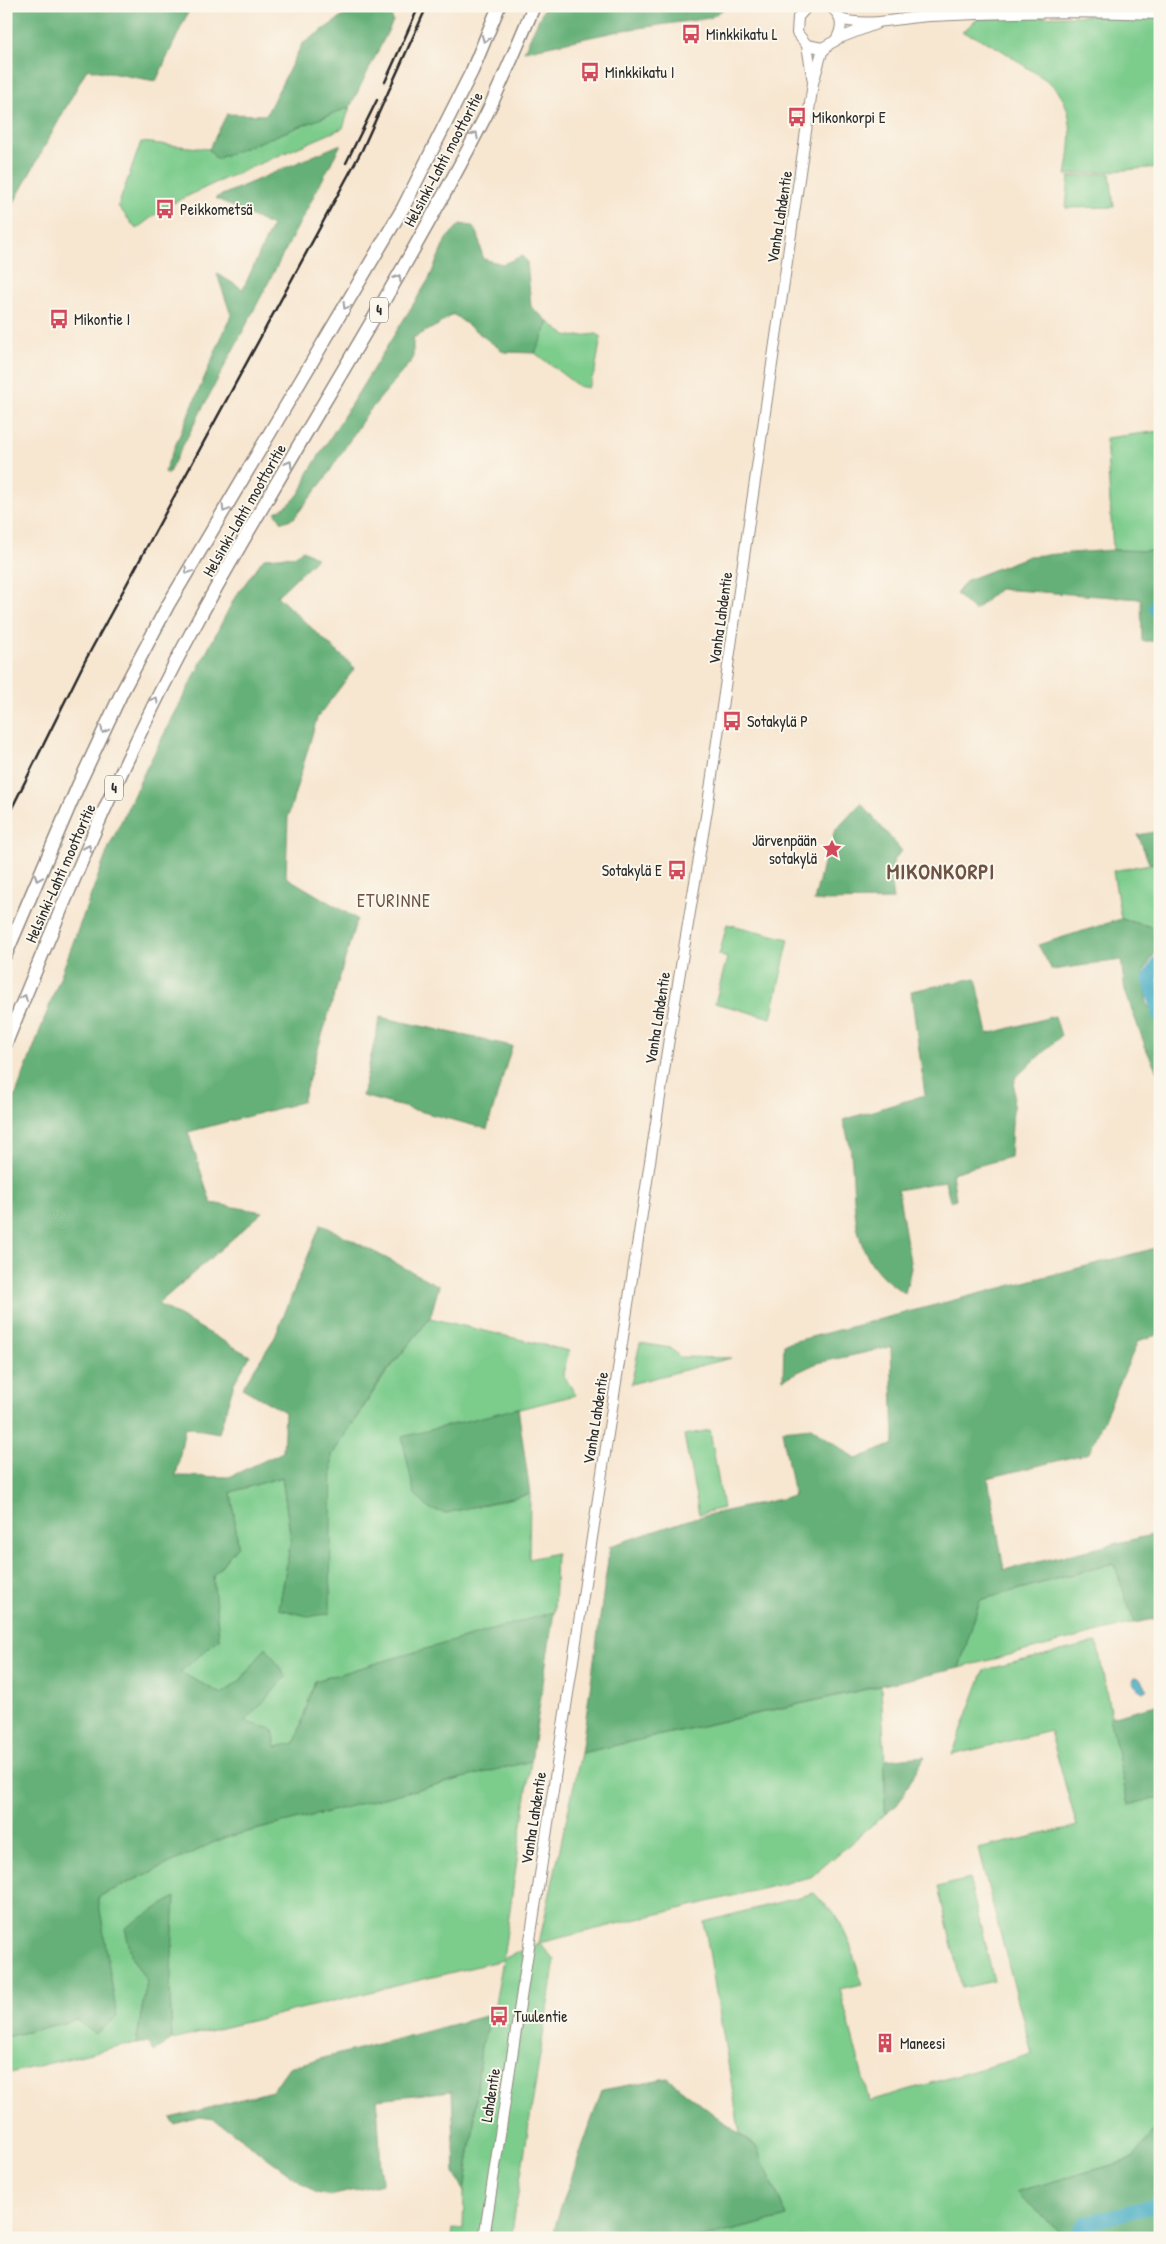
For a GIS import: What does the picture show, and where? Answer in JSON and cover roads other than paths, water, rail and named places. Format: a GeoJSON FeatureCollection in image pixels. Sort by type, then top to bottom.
{"type":"FeatureCollection","features":[{"type":"Feature","properties":{"kind":"highway","name":"Helsinki-Lahti moottoritie"},"geometry":{"type":"LineString","coordinates":[[6,954],[78,786],[122,692],[168,605],[403,208],[472,71],[499,6]]}},
{"type":"Feature","properties":{"kind":"highway","name":"Helsinki-Lahti moottoritie"},"geometry":{"type":"LineString","coordinates":[[6,1043],[47,940],[151,709],[198,620],[417,245],[488,112],[534,6]]}},
{"type":"Feature","properties":{"kind":"main road","name":"Vanha Lahdentie"},"geometry":{"type":"LineString","coordinates":[[808,6],[798,17],[796,25],[800,37],[807,45],[813,83]]}},
{"type":"Feature","properties":{"kind":"main road"},"geometry":{"type":"LineString","coordinates":[[832,7],[840,19],[841,27],[837,39]]}},
{"type":"Feature","properties":{"kind":"main road"},"geometry":{"type":"LineString","coordinates":[[840,19],[855,22],[882,21],[928,16],[1050,11],[1160,14]]}},
{"type":"Feature","properties":{"kind":"main road"},"geometry":{"type":"LineString","coordinates":[[807,45],[814,48],[827,47],[837,39],[882,21]]}},
{"type":"Feature","properties":{"kind":"main road","name":"Vanha Lahdentie"},"geometry":{"type":"LineString","coordinates":[[527,1956],[667,1051],[707,810],[813,83],[822,52],[827,47]]}},
{"type":"Feature","properties":{"kind":"main road","name":"Lahdentie"},"geometry":{"type":"LineString","coordinates":[[484,2238],[527,1956]]}},
{"type":"Feature","properties":{"kind":"water"},"geometry":{"type":"Polygon","coordinates":[[[1138,1677],[1147,1688],[1143,1692],[1133,1682],[1134,1678],[1138,1677]]]}},
{"type":"Feature","properties":{"kind":"waterway"},"geometry":{"type":"LineString","coordinates":[[1160,597],[1156,608],[1160,610]]}},
{"type":"Feature","properties":{"kind":"waterway"},"geometry":{"type":"LineString","coordinates":[[1160,962],[1150,979],[1160,1015]]}},
{"type":"Feature","properties":{"kind":"waterway"},"geometry":{"type":"LineString","coordinates":[[1073,2238],[1086,2223],[1160,2204]]}},
{"type":"Feature","properties":{"kind":"railway"},"geometry":{"type":"LineString","coordinates":[[385,82],[419,6]]}},
{"type":"Feature","properties":{"kind":"railway"},"geometry":{"type":"LineString","coordinates":[[6,820],[85,661],[362,150],[427,6]]}},
{"type":"Feature","properties":{"kind":"railway"},"geometry":{"type":"LineString","coordinates":[[346,163],[377,100]]}},
{"type":"Feature","properties":{"kind":"place","name":"Minkkikatu L"},"geometry":{"type":"Point","coordinates":[691,34]}},
{"type":"Feature","properties":{"kind":"place","name":"Minkkikatu I"},"geometry":{"type":"Point","coordinates":[590,72]}},
{"type":"Feature","properties":{"kind":"place","name":"Mikonkorpi E"},"geometry":{"type":"Point","coordinates":[797,117]}},
{"type":"Feature","properties":{"kind":"place","name":"Peikkometsä"},"geometry":{"type":"Point","coordinates":[165,209]}},
{"type":"Feature","properties":{"kind":"place","name":"Mikontie I"},"geometry":{"type":"Point","coordinates":[59,319]}},
{"type":"Feature","properties":{"kind":"place","name":"Sotakylä P"},"geometry":{"type":"Point","coordinates":[732,721]}},
{"type":"Feature","properties":{"kind":"place","name":"Järvenpään sotakylä"},"geometry":{"type":"Point","coordinates":[832,849]}},
{"type":"Feature","properties":{"kind":"place","name":"Sotakylä E"},"geometry":{"type":"Point","coordinates":[677,870]}},
{"type":"Feature","properties":{"kind":"place","name":"Tuulentie"},"geometry":{"type":"Point","coordinates":[499,2016]}},
{"type":"Feature","properties":{"kind":"place","name":"Maneesi"},"geometry":{"type":"Point","coordinates":[885,2043]}},
{"type":"Feature","properties":{"kind":"district","name":"MIKONKORPI"},"geometry":{"type":"Point","coordinates":[941,872]}},
{"type":"Feature","properties":{"kind":"district","name":"ETURINNE"},"geometry":{"type":"Point","coordinates":[394,901]}}]}
